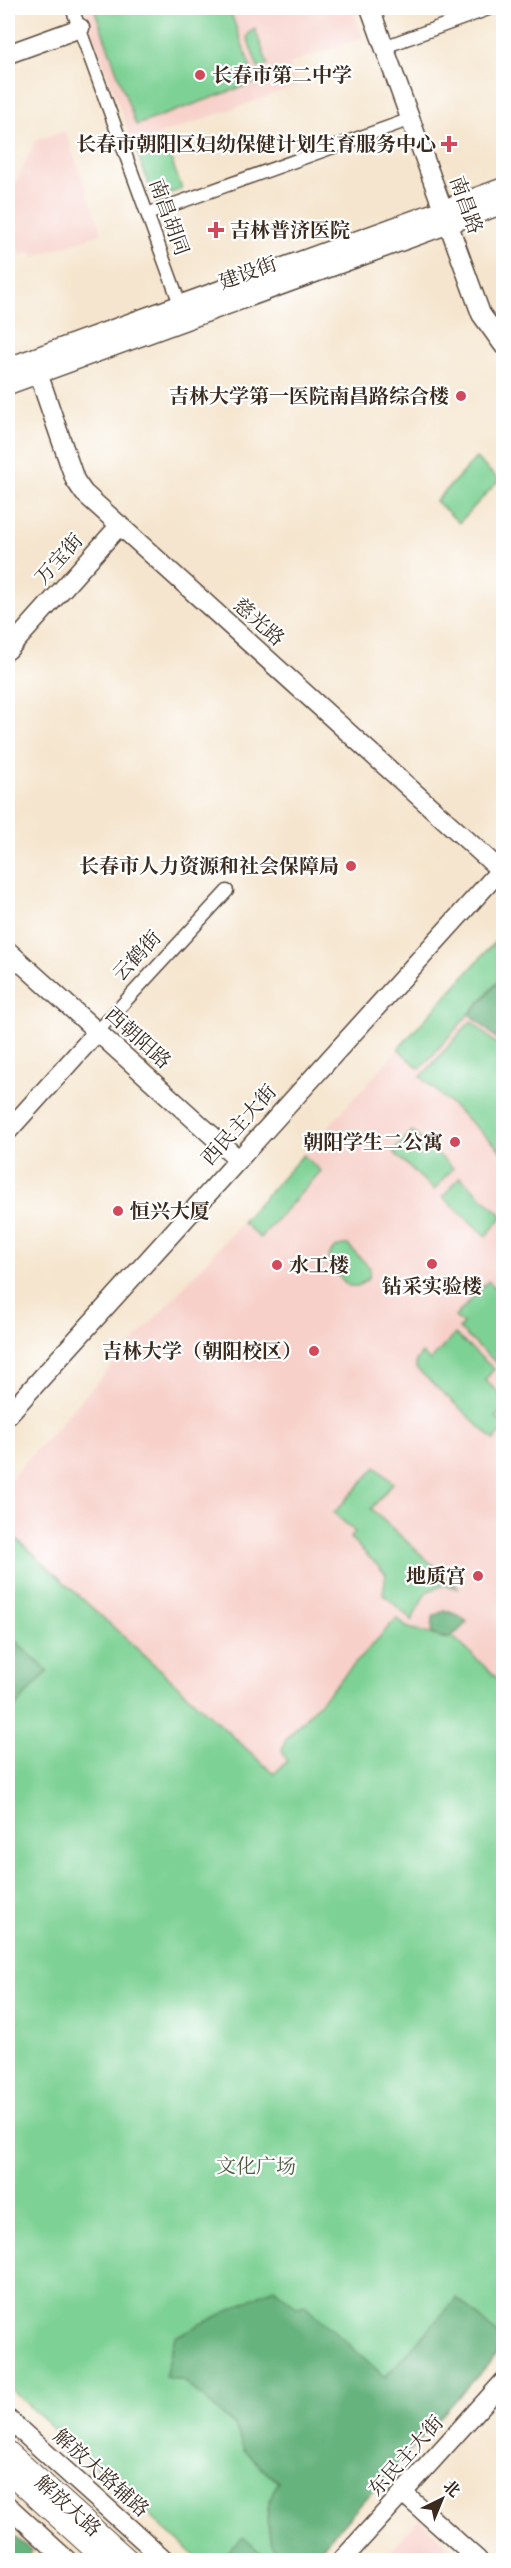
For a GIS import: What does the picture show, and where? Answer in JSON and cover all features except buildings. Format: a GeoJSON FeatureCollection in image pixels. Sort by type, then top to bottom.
{"type":"FeatureCollection","features":[{"type":"Feature","properties":{"kind":"main road","name":"南昌路"},"geometry":{"type":"LineString","coordinates":[[370,8],[481,314],[504,346]]}},
{"type":"Feature","properties":{"kind":"main road"},"geometry":{"type":"LineString","coordinates":[[8,54],[80,28]]}},
{"type":"Feature","properties":{"kind":"main road","name":"建设街"},"geometry":{"type":"LineString","coordinates":[[8,385],[446,216],[504,187]]}},
{"type":"Feature","properties":{"kind":"main road","name":"建设街"},"geometry":{"type":"LineString","coordinates":[[8,367],[180,304],[446,216],[504,204]]}},
{"type":"Feature","properties":{"kind":"main road","name":"慈光路"},"geometry":{"type":"LineString","coordinates":[[38,374],[75,480],[84,493],[502,868]]}},
{"type":"Feature","properties":{"kind":"main road","name":"万宝街"},"geometry":{"type":"LineString","coordinates":[[8,650],[120,525]]}},
{"type":"Feature","properties":{"kind":"main road","name":"西民主大街"},"geometry":{"type":"LineString","coordinates":[[8,1415],[502,868]]}},
{"type":"Feature","properties":{"kind":"main road","name":"西朝阳路"},"geometry":{"type":"LineString","coordinates":[[8,951],[238,1159]]}},
{"type":"Feature","properties":{"kind":"main road","name":"云鹤街"},"geometry":{"type":"LineString","coordinates":[[8,1131],[97,1032]]}},
{"type":"Feature","properties":{"kind":"main road","name":"东民主大街"},"geometry":{"type":"LineString","coordinates":[[342,2560],[504,2381]]}},
{"type":"Feature","properties":{"kind":"main road","name":"解放大路辅路"},"geometry":{"type":"LineString","coordinates":[[8,2419],[165,2560]]}},
{"type":"Feature","properties":{"kind":"main road","name":"解放大路"},"geometry":{"type":"LineString","coordinates":[[8,2451],[129,2560]]}},
{"type":"Feature","properties":{"kind":"main road","name":"解放大路"},"geometry":{"type":"LineString","coordinates":[[8,2472],[105,2560]]}},
{"type":"Feature","properties":{"kind":"main road"},"geometry":{"type":"LineString","coordinates":[[403,2493],[478,2560]]}},
{"type":"Feature","properties":{"kind":"main road"},"geometry":{"type":"LineString","coordinates":[[8,2506],[67,2560]]}},
{"type":"Feature","properties":{"kind":"street","name":"南昌胡同"},"geometry":{"type":"LineString","coordinates":[[72,8],[180,304]]}},
{"type":"Feature","properties":{"kind":"street"},"geometry":{"type":"LineString","coordinates":[[384,46],[491,8]]}},
{"type":"Feature","properties":{"kind":"street"},"geometry":{"type":"LineString","coordinates":[[147,214],[411,119]]}},
{"type":"Feature","properties":{"kind":"street","name":"云鹤街"},"geometry":{"type":"LineString","coordinates":[[97,1032],[228,891]]}},
{"type":"Feature","properties":{"kind":"shaded area","name":"长春市第二中学"},"geometry":{"type":"Polygon","coordinates":[[[84,8],[352,8],[363,37],[289,64],[297,86],[133,144],[84,8]]]}},
{"type":"Feature","properties":{"kind":"shaded area"},"geometry":{"type":"Polygon","coordinates":[[[65,131],[102,233],[34,257],[32,252],[21,256],[8,218],[8,201],[35,141],[65,131]]]}},
{"type":"Feature","properties":{"kind":"shaded area","name":"吉林大学（朝阳校区）"},"geometry":{"type":"Polygon","coordinates":[[[503,933],[503,1696],[498,1679],[453,1637],[437,1636],[406,1627],[283,1754],[287,1761],[275,1774],[8,1531],[8,1481],[503,933]]]}},
{"type":"Feature","properties":{"kind":"shaded area"},"geometry":{"type":"Polygon","coordinates":[[[419,2519],[465,2560],[382,2560],[419,2519]]]}},
{"type":"Feature","properties":{"kind":"green space"},"geometry":{"type":"Polygon","coordinates":[[[94,8],[229,8],[256,82],[136,125],[94,8]]]}},
{"type":"Feature","properties":{"kind":"green space"},"geometry":{"type":"Polygon","coordinates":[[[255,29],[268,65],[258,68],[247,37],[255,29]]]}},
{"type":"Feature","properties":{"kind":"green space"},"geometry":{"type":"Polygon","coordinates":[[[164,140],[182,189],[154,199],[136,150],[164,140]]]}},
{"type":"Feature","properties":{"kind":"green space"},"geometry":{"type":"Polygon","coordinates":[[[476,458],[499,480],[459,523],[436,501],[476,458]]]}},
{"type":"Feature","properties":{"kind":"green space"},"geometry":{"type":"Polygon","coordinates":[[[503,933],[503,976],[420,1069],[398,1049],[503,933]]]}},
{"type":"Feature","properties":{"kind":"green space"},"geometry":{"type":"Polygon","coordinates":[[[503,976],[503,1032],[497,1039],[470,1014],[503,976]]]}},
{"type":"Feature","properties":{"kind":"green space"},"geometry":{"type":"Polygon","coordinates":[[[471,1021],[503,1050],[503,1152],[421,1077],[471,1021]]]}},
{"type":"Feature","properties":{"kind":"green space"},"geometry":{"type":"Polygon","coordinates":[[[412,1131],[453,1168],[434,1190],[393,1152],[412,1131]]]}},
{"type":"Feature","properties":{"kind":"green space"},"geometry":{"type":"Polygon","coordinates":[[[303,1155],[321,1171],[260,1238],[242,1222],[303,1155]]]}},
{"type":"Feature","properties":{"kind":"green space"},"geometry":{"type":"Polygon","coordinates":[[[460,1177],[503,1216],[486,1236],[443,1197],[460,1177]]]}},
{"type":"Feature","properties":{"kind":"green space"},"geometry":{"type":"Polygon","coordinates":[[[348,1245],[370,1268],[369,1278],[358,1286],[349,1286],[329,1267],[328,1262],[332,1250],[348,1245]]]}},
{"type":"Feature","properties":{"kind":"green space"},"geometry":{"type":"Polygon","coordinates":[[[488,1281],[503,1295],[503,1359],[499,1365],[459,1329],[463,1324],[455,1317],[488,1281]]]}},
{"type":"Feature","properties":{"kind":"green space"},"geometry":{"type":"Polygon","coordinates":[[[455,1334],[494,1369],[485,1380],[502,1396],[503,1409],[496,1417],[503,1424],[504,1429],[494,1440],[416,1368],[416,1361],[422,1353],[430,1361],[455,1334]]]}},
{"type":"Feature","properties":{"kind":"green space"},"geometry":{"type":"Polygon","coordinates":[[[376,1467],[393,1483],[371,1509],[458,1588],[444,1585],[426,1592],[412,1620],[383,1594],[386,1574],[350,1538],[355,1532],[334,1513],[376,1467]]]}},
{"type":"Feature","properties":{"kind":"green space","name":"文化广场"},"geometry":{"type":"Polygon","coordinates":[[[8,1531],[274,1774],[287,1761],[282,1750],[286,1739],[397,1618],[406,1627],[446,1639],[453,1637],[498,1679],[498,1687],[503,1696],[503,2348],[310,2560],[199,2560],[8,2387],[8,1531]]]}},
{"type":"Feature","properties":{"kind":"green space"},"geometry":{"type":"Polygon","coordinates":[[[444,1610],[460,1616],[467,1622],[455,1634],[447,1637],[432,1634],[433,1617],[444,1610]]]}},
{"type":"Feature","properties":{"kind":"green space"},"geometry":{"type":"Polygon","coordinates":[[[8,1634],[48,1671],[8,1715],[8,1634]]]}},
{"type":"Feature","properties":{"kind":"green space"},"geometry":{"type":"Polygon","coordinates":[[[274,2288],[297,2307],[305,2305],[385,2377],[457,2298],[503,2339],[503,2348],[310,2560],[282,2560],[276,2551],[268,2532],[267,2521],[270,2501],[278,2482],[244,2451],[235,2426],[184,2381],[165,2377],[175,2337],[274,2288]]]}},
{"type":"Feature","properties":{"kind":"green space"},"geometry":{"type":"Polygon","coordinates":[[[8,2530],[32,2552],[27,2557],[8,2558],[8,2530]]]}},
{"type":"Feature","properties":{"kind":"green space"},"geometry":{"type":"Polygon","coordinates":[[[243,2537],[269,2560],[221,2560],[243,2537]]]}},
{"type":"Feature","properties":{"kind":"place","name":"长春市第二中学"},"geometry":{"type":"Point","coordinates":[200,75]}},
{"type":"Feature","properties":{"kind":"place","name":"长春市朝阳区妇幼保健计划生育服务中心"},"geometry":{"type":"Point","coordinates":[449,144]}},
{"type":"Feature","properties":{"kind":"place","name":"吉林普济医院"},"geometry":{"type":"Point","coordinates":[216,230]}},
{"type":"Feature","properties":{"kind":"place","name":"吉林大学第一医院南昌路综合楼"},"geometry":{"type":"Point","coordinates":[461,396]}},
{"type":"Feature","properties":{"kind":"place","name":"长春市人力资源和社会保障局"},"geometry":{"type":"Point","coordinates":[351,866]}},
{"type":"Feature","properties":{"kind":"place","name":"朝阳学生二公寓"},"geometry":{"type":"Point","coordinates":[455,1142]}},
{"type":"Feature","properties":{"kind":"place","name":"恒兴大厦"},"geometry":{"type":"Point","coordinates":[118,1211]}},
{"type":"Feature","properties":{"kind":"place","name":"钻采实验楼"},"geometry":{"type":"Point","coordinates":[432,1264]}},
{"type":"Feature","properties":{"kind":"place","name":"水工楼"},"geometry":{"type":"Point","coordinates":[277,1265]}},
{"type":"Feature","properties":{"kind":"place","name":"吉林大学（朝阳校区）"},"geometry":{"type":"Point","coordinates":[314,1351]}},
{"type":"Feature","properties":{"kind":"place","name":"地质宫"},"geometry":{"type":"Point","coordinates":[478,1576]}}]}
